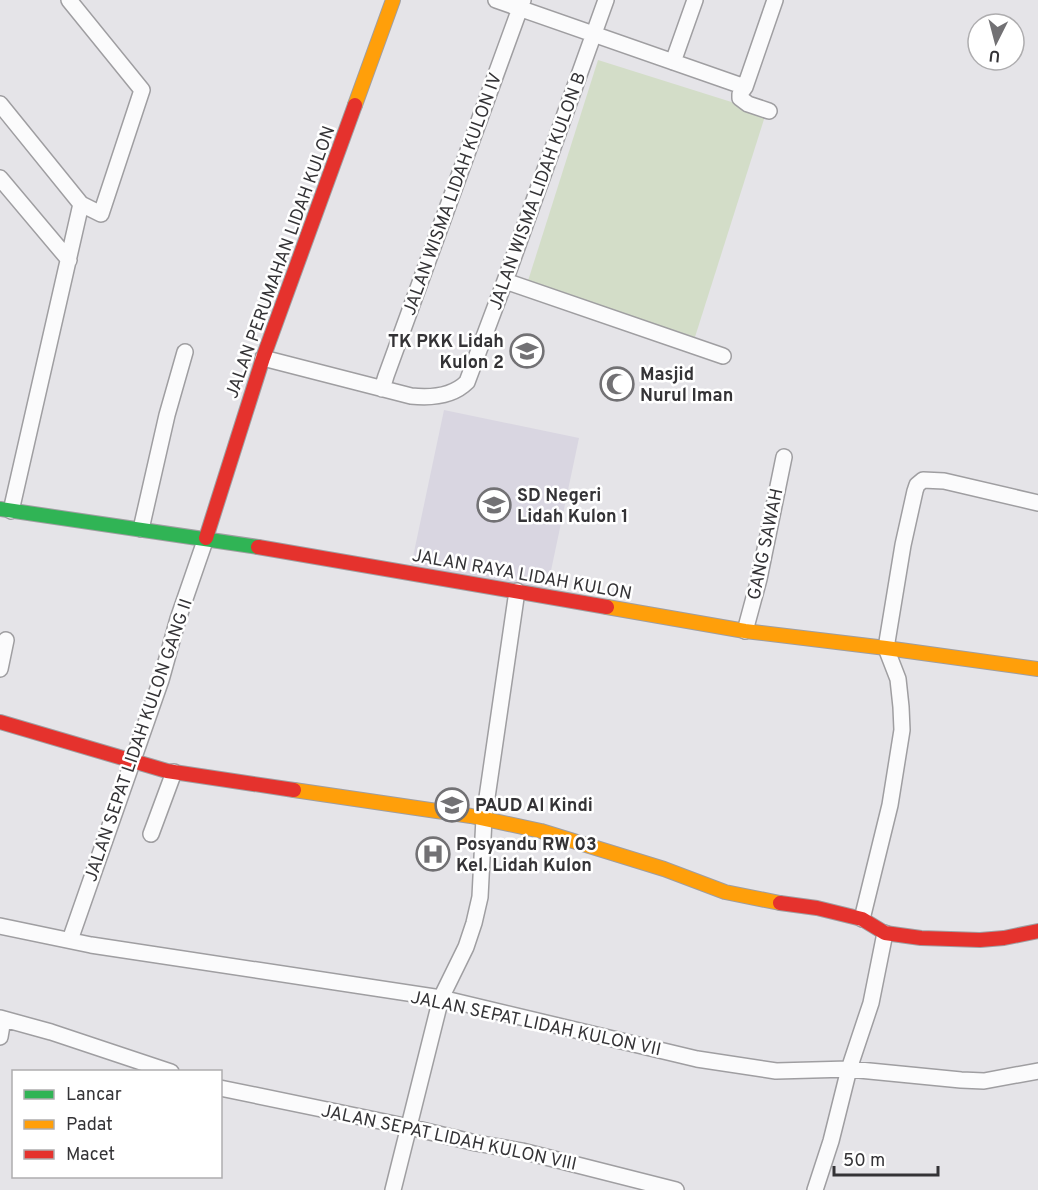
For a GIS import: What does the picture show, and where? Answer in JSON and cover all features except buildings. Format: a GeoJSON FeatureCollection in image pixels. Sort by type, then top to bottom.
{"type":"FeatureCollection","features":[{"type":"Feature","properties":{"kind":"street"},"geometry":{"type":"LineString","coordinates":[[0,104],[81,204],[100,213],[142,90],[69,0]]}},
{"type":"Feature","properties":{"kind":"street","name":"JALAN PERUMAHAN LIDAH KULON"},"geometry":{"type":"LineString","coordinates":[[206,538],[263,358],[393,0]]}},
{"type":"Feature","properties":{"kind":"street"},"geometry":{"type":"LineString","coordinates":[[496,0],[522,4],[594,34],[745,87]]}},
{"type":"Feature","properties":{"kind":"street","name":"JALAN WISMA LIDAH KULON B"},"geometry":{"type":"LineString","coordinates":[[382,389],[422,397],[446,394],[462,388],[467,382],[606,0]]}},
{"type":"Feature","properties":{"kind":"street"},"geometry":{"type":"LineString","coordinates":[[673,62],[695,0]]}},
{"type":"Feature","properties":{"kind":"street"},"geometry":{"type":"LineString","coordinates":[[769,111],[743,101],[740,93],[745,87],[775,0]]}},
{"type":"Feature","properties":{"kind":"street","name":"JALAN WISMA LIDAH KULON IV"},"geometry":{"type":"LineString","coordinates":[[382,389],[522,4]]}},
{"type":"Feature","properties":{"kind":"street"},"geometry":{"type":"LineString","coordinates":[[0,178],[69,260]]}},
{"type":"Feature","properties":{"kind":"street"},"geometry":{"type":"LineString","coordinates":[[5,510],[69,260],[81,204]]}},
{"type":"Feature","properties":{"kind":"street"},"geometry":{"type":"LineString","coordinates":[[505,281],[723,356]]}},
{"type":"Feature","properties":{"kind":"street"},"geometry":{"type":"LineString","coordinates":[[141,529],[167,415],[185,352]]}},
{"type":"Feature","properties":{"kind":"street"},"geometry":{"type":"LineString","coordinates":[[263,358],[382,389]]}},
{"type":"Feature","properties":{"kind":"street","name":"GANG SAWAH"},"geometry":{"type":"LineString","coordinates":[[745,631],[759,579],[784,457]]}},
{"type":"Feature","properties":{"kind":"street"},"geometry":{"type":"LineString","coordinates":[[862,919],[890,804],[902,730],[902,707],[897,679],[886,648],[903,545],[917,485],[923,480],[944,481],[1038,503]]}},
{"type":"Feature","properties":{"kind":"street","name":"JALAN RAYA LIDAH KULON"},"geometry":{"type":"LineString","coordinates":[[5,510],[206,538],[745,631],[1038,669]]}},
{"type":"Feature","properties":{"kind":"street","name":"JALAN SEPAT LIDAH KULON GANG II"},"geometry":{"type":"LineString","coordinates":[[70,940],[161,680],[178,619],[206,538]]}},
{"type":"Feature","properties":{"kind":"street"},"geometry":{"type":"LineString","coordinates":[[393,1190],[441,998],[466,947],[480,897],[484,818],[517,591]]}},
{"type":"Feature","properties":{"kind":"street"},"geometry":{"type":"LineString","coordinates":[[0,669],[6,640]]}},
{"type":"Feature","properties":{"kind":"street"},"geometry":{"type":"LineString","coordinates":[[0,722],[174,772],[484,818],[541,831],[664,869],[725,892],[817,908],[862,919],[885,933],[921,938],[980,940],[1038,932]]}},
{"type":"Feature","properties":{"kind":"street"},"geometry":{"type":"LineString","coordinates":[[152,834],[174,772]]}},
{"type":"Feature","properties":{"kind":"street","name":"JALAN SEPAT LIDAH KULON VII"},"geometry":{"type":"LineString","coordinates":[[0,926],[70,940],[441,998],[697,1059],[776,1071],[849,1069],[984,1081],[1038,1071]]}},
{"type":"Feature","properties":{"kind":"street"},"geometry":{"type":"LineString","coordinates":[[815,1190],[831,1141],[849,1069],[871,1003],[885,933]]}},
{"type":"Feature","properties":{"kind":"street"},"geometry":{"type":"LineString","coordinates":[[0,1037],[1,1019],[51,1032],[168,1070]]}},
{"type":"Feature","properties":{"kind":"street","name":"JALAN SEPAT LIDAH KULON VIII"},"geometry":{"type":"LineString","coordinates":[[222,1088],[522,1152],[620,1183],[676,1190]]}},
{"type":"Feature","properties":{"kind":"shaded area","name":"SD Negeri Lidah Kulon 1"},"geometry":{"type":"Polygon","coordinates":[[[444,410],[579,438],[545,599],[410,571],[444,410]]]}},
{"type":"Feature","properties":{"kind":"green space"},"geometry":{"type":"Polygon","coordinates":[[[598,60],[766,113],[695,337],[527,284],[598,60]]]}},
{"type":"Feature","properties":{"kind":"traffic: fast"},"geometry":{"type":"LineString","coordinates":[[0,509],[258,547]]}},
{"type":"Feature","properties":{"kind":"traffic: slow"},"geometry":{"type":"LineString","coordinates":[[355,105],[393,0]]}},
{"type":"Feature","properties":{"kind":"traffic: slow"},"geometry":{"type":"LineString","coordinates":[[607,607],[745,631],[1038,669]]}},
{"type":"Feature","properties":{"kind":"traffic: slow"},"geometry":{"type":"LineString","coordinates":[[294,790],[471,816],[541,831],[664,869],[725,892],[780,903]]}},
{"type":"Feature","properties":{"kind":"traffic: jam"},"geometry":{"type":"LineString","coordinates":[[206,538],[263,358],[355,105]]}},
{"type":"Feature","properties":{"kind":"traffic: jam"},"geometry":{"type":"LineString","coordinates":[[258,547],[607,607]]}},
{"type":"Feature","properties":{"kind":"traffic: jam"},"geometry":{"type":"LineString","coordinates":[[0,722],[167,771],[294,790]]}},
{"type":"Feature","properties":{"kind":"traffic: jam"},"geometry":{"type":"LineString","coordinates":[[780,903],[817,908],[862,919],[885,933],[921,938],[980,940],[1038,931]]}},
{"type":"Feature","properties":{"kind":"place","name":"TK PKK Lidah Kulon 2"},"geometry":{"type":"Point","coordinates":[527,351]}},
{"type":"Feature","properties":{"kind":"place","name":"Masjid Nurul Iman"},"geometry":{"type":"Point","coordinates":[617,384]}},
{"type":"Feature","properties":{"kind":"place","name":"SD Negeri Lidah Kulon 1"},"geometry":{"type":"Point","coordinates":[494,505]}},
{"type":"Feature","properties":{"kind":"place","name":"PAUD Al Kindi"},"geometry":{"type":"Point","coordinates":[452,805]}},
{"type":"Feature","properties":{"kind":"place","name":"Posyandu RW 03 Kel. Lidah Kulon"},"geometry":{"type":"Point","coordinates":[433,854]}}]}
